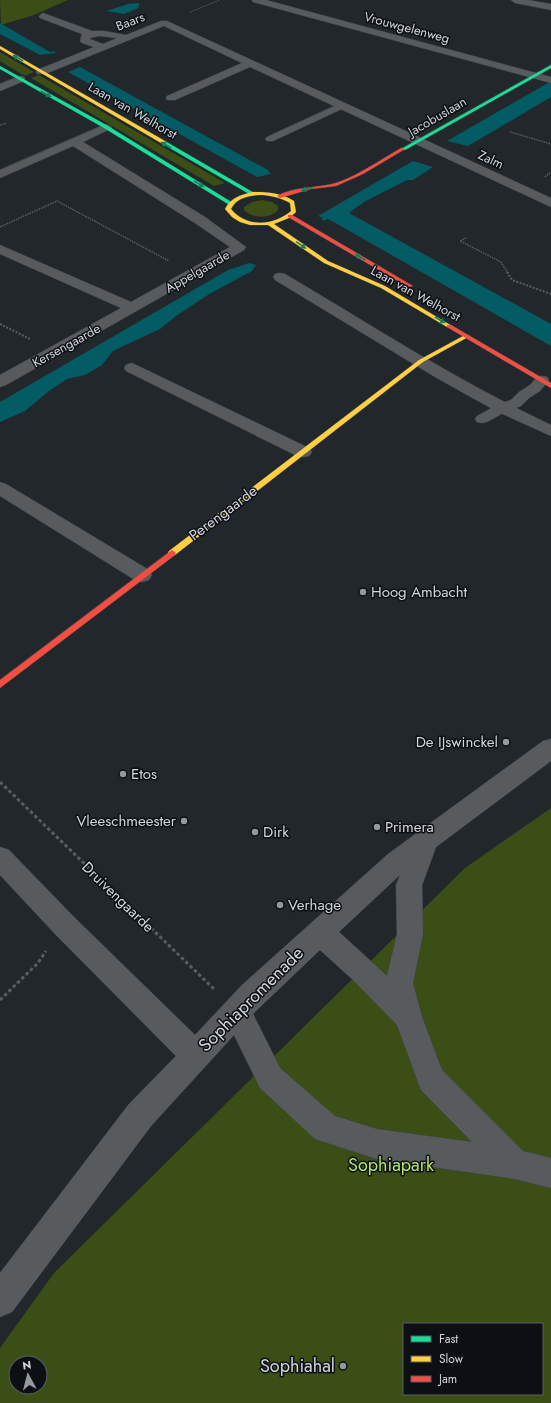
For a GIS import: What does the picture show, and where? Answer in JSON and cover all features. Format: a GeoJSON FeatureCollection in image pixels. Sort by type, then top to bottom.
{"type":"FeatureCollection","features":[{"type":"Feature","properties":{"kind":"main road","name":"Laan van Welhorst"},"geometry":{"type":"LineString","coordinates":[[0,47],[253,194]]}},
{"type":"Feature","properties":{"kind":"main road","name":"Jacobuslaan"},"geometry":{"type":"LineString","coordinates":[[292,202],[321,194],[334,185],[377,166],[418,141],[551,66]]}},
{"type":"Feature","properties":{"kind":"main road","name":"Laan van Welhorst"},"geometry":{"type":"LineString","coordinates":[[0,67],[106,127],[230,203]]}},
{"type":"Feature","properties":{"kind":"main road","name":"Jacobuslaan"},"geometry":{"type":"LineString","coordinates":[[280,196],[311,188],[334,185]]}},
{"type":"Feature","properties":{"kind":"main road"},"geometry":{"type":"LineString","coordinates":[[253,194],[270,194],[280,196],[292,202],[294,211],[290,216],[281,221],[254,223],[231,216],[228,209],[230,203],[253,194]]}},
{"type":"Feature","properties":{"kind":"main road","name":"Laan van Welhorst"},"geometry":{"type":"LineString","coordinates":[[290,216],[416,289]]}},
{"type":"Feature","properties":{"kind":"main road","name":"Laan van Welhorst"},"geometry":{"type":"LineString","coordinates":[[268,223],[326,262],[383,287],[467,336],[548,386]]}},
{"type":"Feature","properties":{"kind":"main road","name":"Perengaarde"},"geometry":{"type":"LineString","coordinates":[[0,685],[421,361],[467,336]]}},
{"type":"Feature","properties":{"kind":"street","name":"Vrouwgelenweg"},"geometry":{"type":"LineString","coordinates":[[256,0],[551,80]]}},
{"type":"Feature","properties":{"kind":"street"},"geometry":{"type":"LineString","coordinates":[[515,0],[551,7]]}},
{"type":"Feature","properties":{"kind":"street"},"geometry":{"type":"LineString","coordinates":[[543,0],[551,2]]}},
{"type":"Feature","properties":{"kind":"street"},"geometry":{"type":"LineString","coordinates":[[43,16],[90,34]]}},
{"type":"Feature","properties":{"kind":"street","name":"Baars"},"geometry":{"type":"LineString","coordinates":[[41,72],[164,23],[418,141]]}},
{"type":"Feature","properties":{"kind":"street"},"geometry":{"type":"LineString","coordinates":[[102,47],[86,41],[85,36],[90,34],[105,33],[124,38]]}},
{"type":"Feature","properties":{"kind":"street"},"geometry":{"type":"LineString","coordinates":[[171,98],[250,63]]}},
{"type":"Feature","properties":{"kind":"street"},"geometry":{"type":"LineString","coordinates":[[0,88],[20,79]]}},
{"type":"Feature","properties":{"kind":"street"},"geometry":{"type":"LineString","coordinates":[[1,173],[106,127]]}},
{"type":"Feature","properties":{"kind":"street","name":"Appelgaarde"},"geometry":{"type":"LineString","coordinates":[[74,141],[200,220],[239,247],[132,308]]}},
{"type":"Feature","properties":{"kind":"street","name":"Zalm"},"geometry":{"type":"LineString","coordinates":[[418,141],[551,203]]}},
{"type":"Feature","properties":{"kind":"street"},"geometry":{"type":"LineString","coordinates":[[0,249],[132,308]]}},
{"type":"Feature","properties":{"kind":"street"},"geometry":{"type":"LineString","coordinates":[[280,277],[441,374],[507,410],[551,431]]}},
{"type":"Feature","properties":{"kind":"street","name":"Kersengaarde"},"geometry":{"type":"LineString","coordinates":[[0,382],[132,308]]}},
{"type":"Feature","properties":{"kind":"street"},"geometry":{"type":"LineString","coordinates":[[132,368],[303,452]]}},
{"type":"Feature","properties":{"kind":"street"},"geometry":{"type":"LineString","coordinates":[[0,488],[142,575]]}},
{"type":"Feature","properties":{"kind":"street","name":"Sophiapromenade"},"geometry":{"type":"LineString","coordinates":[[0,1300],[140,1115],[237,1011],[318,932],[397,862],[551,748]]}},
{"type":"Feature","properties":{"kind":"street"},"geometry":{"type":"LineString","coordinates":[[426,840],[409,885],[410,934],[398,983],[408,1017],[431,1080],[515,1164]]}},
{"type":"Feature","properties":{"kind":"street"},"geometry":{"type":"LineString","coordinates":[[0,858],[158,1020],[195,1055]]}},
{"type":"Feature","properties":{"kind":"street"},"geometry":{"type":"LineString","coordinates":[[318,932],[362,970],[408,1017]]}},
{"type":"Feature","properties":{"kind":"street"},"geometry":{"type":"LineString","coordinates":[[237,1011],[270,1078],[326,1128],[377,1144],[515,1164],[551,1173]]}},
{"type":"Feature","properties":{"kind":"lane"},"geometry":{"type":"LineString","coordinates":[[270,139],[342,106]]}},
{"type":"Feature","properties":{"kind":"lane"},"geometry":{"type":"LineString","coordinates":[[487,422],[507,410],[544,392],[548,386]]}},
{"type":"Feature","properties":{"kind":"path"},"geometry":{"type":"LineString","coordinates":[[0,125],[7,123]]}},
{"type":"Feature","properties":{"kind":"path"},"geometry":{"type":"LineString","coordinates":[[510,132],[551,144]]}},
{"type":"Feature","properties":{"kind":"path"},"geometry":{"type":"LineString","coordinates":[[0,227],[57,201],[193,273]]}},
{"type":"Feature","properties":{"kind":"path"},"geometry":{"type":"LineString","coordinates":[[466,238],[460,241],[501,262],[512,280],[551,294]]}},
{"type":"Feature","properties":{"kind":"path","name":"Druivengaarde"},"geometry":{"type":"LineString","coordinates":[[0,782],[237,1011]]}},
{"type":"Feature","properties":{"kind":"path"},"geometry":{"type":"LineString","coordinates":[[0,1000],[38,963],[64,925]]}},
{"type":"Feature","properties":{"kind":"green space"},"geometry":{"type":"Polygon","coordinates":[[[0,0],[68,0],[34,15],[1,25],[0,0]]]}},
{"type":"Feature","properties":{"kind":"green space"},"geometry":{"type":"Polygon","coordinates":[[[0,52],[34,72],[25,76],[0,61],[0,52]]]}},
{"type":"Feature","properties":{"kind":"green space"},"geometry":{"type":"Polygon","coordinates":[[[39,75],[225,183],[214,186],[31,78],[39,75]]]}},
{"type":"Feature","properties":{"kind":"green space"},"geometry":{"type":"Polygon","coordinates":[[[262,200],[272,202],[278,206],[278,210],[275,213],[261,217],[247,213],[244,210],[244,207],[252,202],[262,200]]]}},
{"type":"Feature","properties":{"kind":"green space","name":"Sophiapark"},"geometry":{"type":"Polygon","coordinates":[[[551,808],[551,1403],[0,1403],[0,1348],[54,1273],[465,868],[551,808]]]}},
{"type":"Feature","properties":{"kind":"water"},"geometry":{"type":"Polygon","coordinates":[[[128,4],[140,4],[138,7],[139,8],[124,14],[106,11],[128,4]]]}},
{"type":"Feature","properties":{"kind":"water"},"geometry":{"type":"Polygon","coordinates":[[[0,23],[50,52],[54,51],[56,53],[40,55],[0,34],[0,23]]]}},
{"type":"Feature","properties":{"kind":"water"},"geometry":{"type":"Polygon","coordinates":[[[80,67],[268,170],[271,174],[257,177],[68,72],[80,67]]]}},
{"type":"Feature","properties":{"kind":"water"},"geometry":{"type":"Polygon","coordinates":[[[548,83],[551,83],[551,97],[468,146],[447,141],[548,83]]]}},
{"type":"Feature","properties":{"kind":"water"},"geometry":{"type":"Polygon","coordinates":[[[413,161],[433,167],[413,180],[407,180],[364,202],[349,213],[551,324],[551,346],[332,221],[327,219],[324,221],[321,219],[323,218],[318,216],[413,161]]]}},
{"type":"Feature","properties":{"kind":"water"},"geometry":{"type":"Polygon","coordinates":[[[249,263],[256,265],[252,271],[211,293],[176,316],[160,329],[113,351],[102,365],[85,375],[67,379],[49,391],[25,411],[0,422],[0,402],[228,270],[249,263]]]}},
{"type":"Feature","properties":{"kind":"traffic: fast"},"geometry":{"type":"LineString","coordinates":[[403,149],[551,66]]}},
{"type":"Feature","properties":{"kind":"traffic: fast"},"geometry":{"type":"LineString","coordinates":[[0,67],[106,127],[230,203]]}},
{"type":"Feature","properties":{"kind":"traffic: fast"},"geometry":{"type":"LineString","coordinates":[[163,142],[253,194]]}},
{"type":"Feature","properties":{"kind":"traffic: slow"},"geometry":{"type":"LineString","coordinates":[[0,47],[163,142]]}},
{"type":"Feature","properties":{"kind":"traffic: slow"},"geometry":{"type":"LineString","coordinates":[[253,194],[268,194],[283,197],[292,202],[294,211],[279,221],[260,224],[242,221],[234,216],[228,209],[235,200],[253,194]]}},
{"type":"Feature","properties":{"kind":"traffic: slow"},"geometry":{"type":"LineString","coordinates":[[269,223],[326,262],[383,287],[449,326]]}},
{"type":"Feature","properties":{"kind":"traffic: slow"},"geometry":{"type":"LineString","coordinates":[[172,553],[421,361],[467,336]]}},
{"type":"Feature","properties":{"kind":"traffic: jam"},"geometry":{"type":"LineString","coordinates":[[280,196],[311,188],[334,185],[361,173],[403,149]]}},
{"type":"Feature","properties":{"kind":"traffic: jam"},"geometry":{"type":"LineString","coordinates":[[290,216],[410,286]]}},
{"type":"Feature","properties":{"kind":"traffic: jam"},"geometry":{"type":"LineString","coordinates":[[449,326],[551,386]]}},
{"type":"Feature","properties":{"kind":"traffic: jam"},"geometry":{"type":"LineString","coordinates":[[0,685],[172,553]]}},
{"type":"Feature","properties":{"kind":"place","name":"Hoog Ambacht"},"geometry":{"type":"Point","coordinates":[363,592]}},
{"type":"Feature","properties":{"kind":"place","name":"De IJswinckel"},"geometry":{"type":"Point","coordinates":[506,742]}},
{"type":"Feature","properties":{"kind":"place","name":"Etos"},"geometry":{"type":"Point","coordinates":[123,774]}},
{"type":"Feature","properties":{"kind":"place","name":"Vleeschmeester"},"geometry":{"type":"Point","coordinates":[184,821]}},
{"type":"Feature","properties":{"kind":"place","name":"Primera"},"geometry":{"type":"Point","coordinates":[377,827]}},
{"type":"Feature","properties":{"kind":"place","name":"Dirk"},"geometry":{"type":"Point","coordinates":[255,832]}},
{"type":"Feature","properties":{"kind":"place","name":"Verhage"},"geometry":{"type":"Point","coordinates":[280,905]}},
{"type":"Feature","properties":{"kind":"place","name":"Sophiahal"},"geometry":{"type":"Point","coordinates":[343,1366]}}]}
